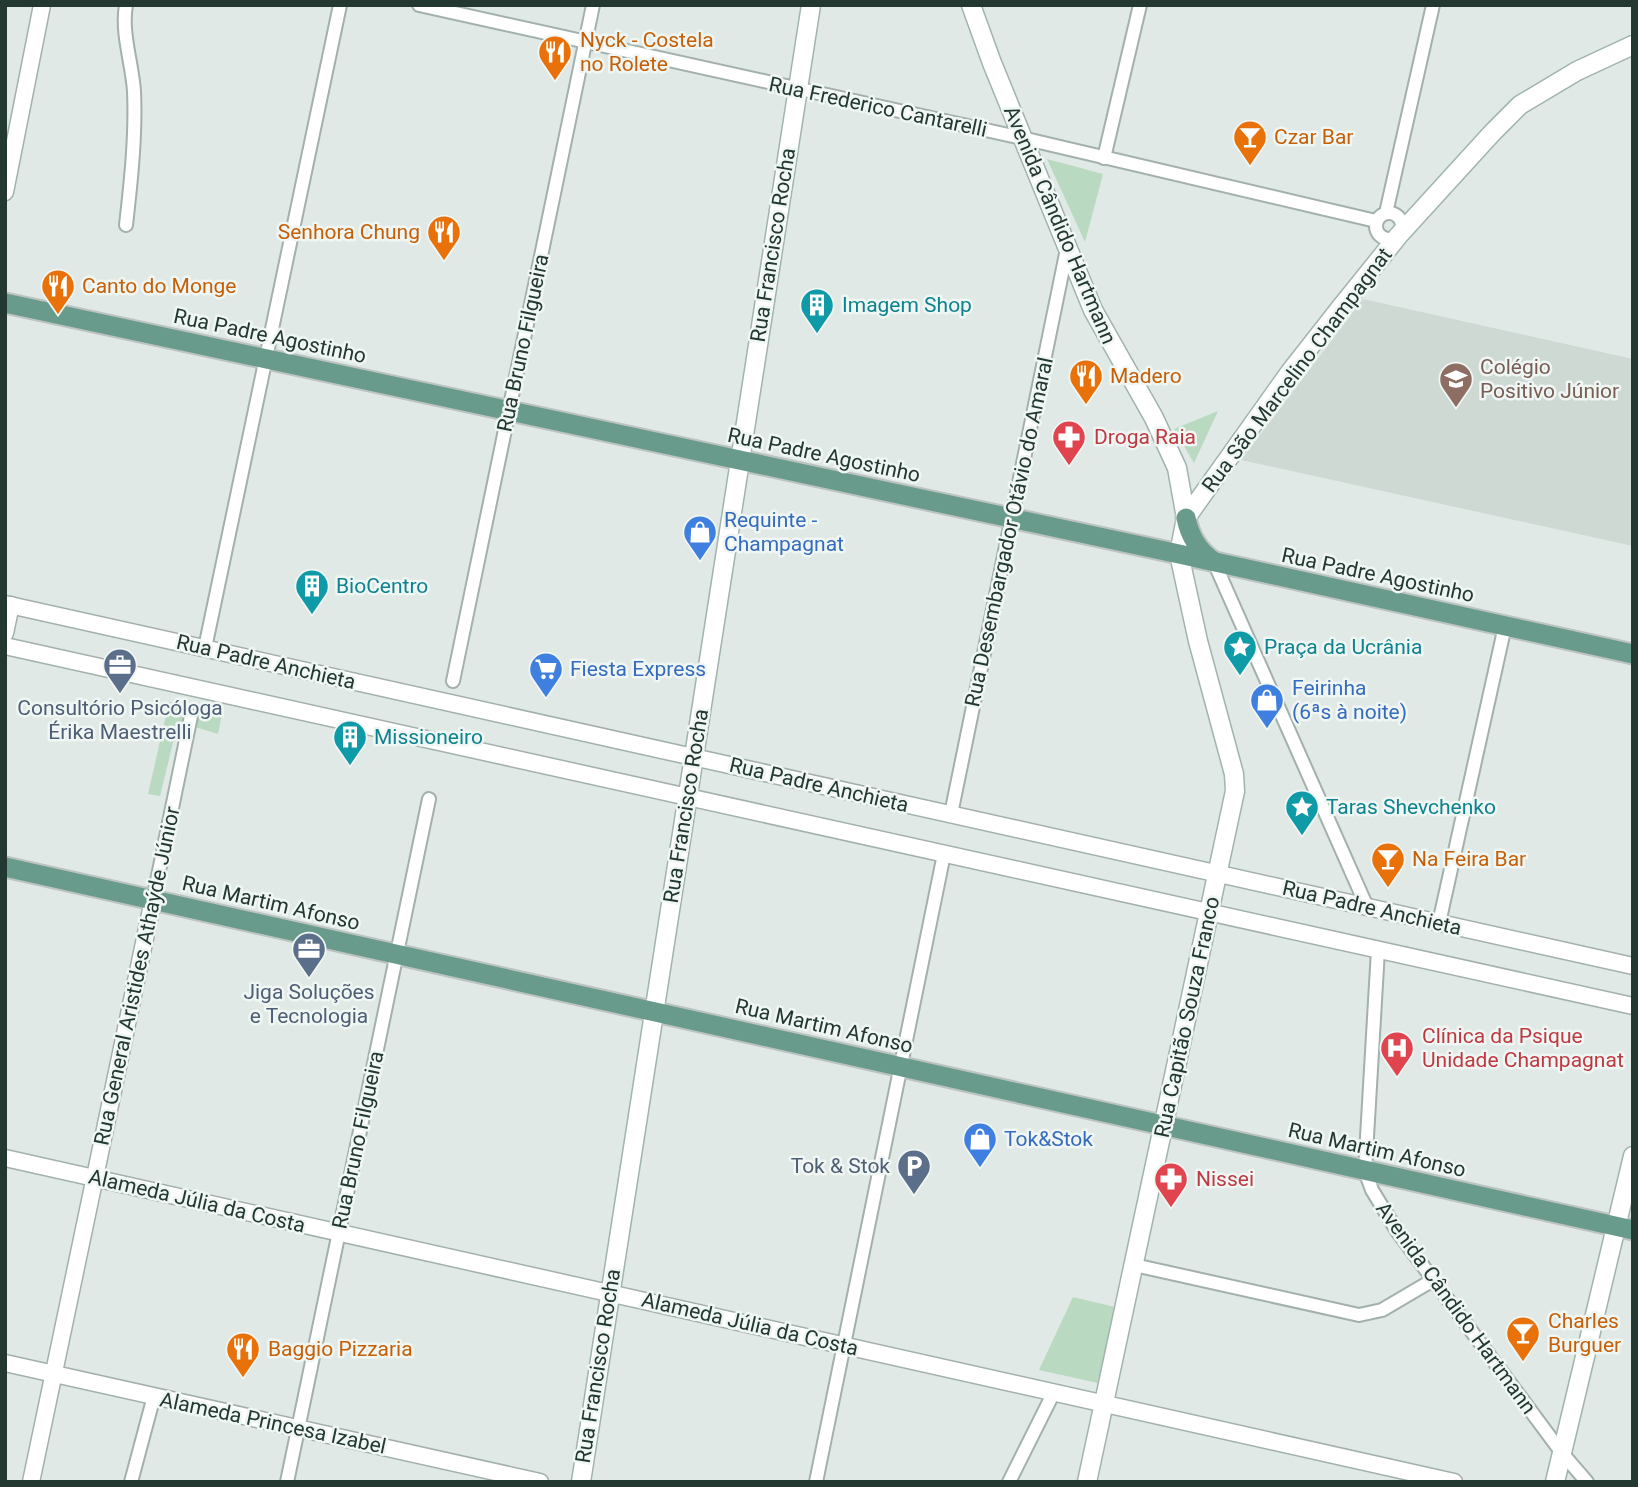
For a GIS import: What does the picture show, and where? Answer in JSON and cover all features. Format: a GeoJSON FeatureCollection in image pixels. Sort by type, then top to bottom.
{"type":"FeatureCollection","features":[{"type":"Feature","properties":{"kind":"main road","name":"Rua Francisco Rocha"},"geometry":{"type":"LineString","coordinates":[[580,1482],[811,5]]}},
{"type":"Feature","properties":{"kind":"main road","name":"Avenida Cândido Hartmann"},"geometry":{"type":"LineString","coordinates":[[971,5],[1022,138],[1103,332],[1168,446],[1183,488],[1186,518]]}},
{"type":"Feature","properties":{"kind":"main road","name":"Rua São Marcelino Champagnat"},"geometry":{"type":"LineString","coordinates":[[1180,554],[1186,518],[1290,372],[1399,235],[1520,105],[1577,71],[1633,45]]}},
{"type":"Feature","properties":{"kind":"main road","name":"Rua Padre Agostinho"},"geometry":{"type":"LineString","coordinates":[[5,303],[1180,554],[1633,654]]}},
{"type":"Feature","properties":{"kind":"main road"},"geometry":{"type":"LineString","coordinates":[[1186,518],[1188,529],[1198,548],[1214,562]]}},
{"type":"Feature","properties":{"kind":"main road","name":"Rua Capitão Souza Franco"},"geometry":{"type":"LineString","coordinates":[[1087,1482],[1235,796],[1235,780],[1198,641],[1180,554]]}},
{"type":"Feature","properties":{"kind":"main road","name":"Rua Martim Afonso"},"geometry":{"type":"LineString","coordinates":[[5,867],[1624,1228]]}},
{"type":"Feature","properties":{"kind":"main road"},"geometry":{"type":"LineString","coordinates":[[1555,1482],[1624,1228],[1633,1156]]}},
{"type":"Feature","properties":{"kind":"street"},"geometry":{"type":"LineString","coordinates":[[5,192],[42,5]]}},
{"type":"Feature","properties":{"kind":"street"},"geometry":{"type":"LineString","coordinates":[[126,5],[124,22],[134,93],[126,225]]}},
{"type":"Feature","properties":{"kind":"street"},"geometry":{"type":"LineString","coordinates":[[205,648],[340,5]]}},
{"type":"Feature","properties":{"kind":"street","name":"Rua Frederico Cantarelli"},"geometry":{"type":"LineString","coordinates":[[419,5],[1381,217]]}},
{"type":"Feature","properties":{"kind":"street","name":"Rua Bruno Filgueira"},"geometry":{"type":"LineString","coordinates":[[453,681],[593,5]]}},
{"type":"Feature","properties":{"kind":"street"},"geometry":{"type":"LineString","coordinates":[[1104,158],[1140,5]]}},
{"type":"Feature","properties":{"kind":"street"},"geometry":{"type":"LineString","coordinates":[[1381,217],[1395,213],[1401,219],[1403,227],[1399,235],[1391,239],[1382,237],[1377,230],[1433,5]]}},
{"type":"Feature","properties":{"kind":"street","name":"Rua Desembargador Otávio do Amaral"},"geometry":{"type":"LineString","coordinates":[[951,814],[1067,249]]}},
{"type":"Feature","properties":{"kind":"street"},"geometry":{"type":"LineString","coordinates":[[1214,562],[1367,907]]}},
{"type":"Feature","properties":{"kind":"street"},"geometry":{"type":"LineString","coordinates":[[5,633],[8,604]]}},
{"type":"Feature","properties":{"kind":"street","name":"Rua Padre Anchieta"},"geometry":{"type":"LineString","coordinates":[[8,604],[1633,966]]}},
{"type":"Feature","properties":{"kind":"street"},"geometry":{"type":"LineString","coordinates":[[1439,923],[1505,626]]}},
{"type":"Feature","properties":{"kind":"street","name":"Rua Padre Anchieta"},"geometry":{"type":"LineString","coordinates":[[5,646],[1633,1006]]}},
{"type":"Feature","properties":{"kind":"street","name":"Rua General Aristides Athaýde Júnior"},"geometry":{"type":"LineString","coordinates":[[31,1482],[191,716]]}},
{"type":"Feature","properties":{"kind":"street","name":"Rua Bruno Filgueira"},"geometry":{"type":"LineString","coordinates":[[287,1482],[429,799]]}},
{"type":"Feature","properties":{"kind":"street"},"geometry":{"type":"LineString","coordinates":[[816,1482],[944,854]]}},
{"type":"Feature","properties":{"kind":"street","name":"Avenida Cândido Hartmann"},"geometry":{"type":"LineString","coordinates":[[1378,950],[1365,1171],[1382,1209],[1562,1453],[1587,1482]]}},
{"type":"Feature","properties":{"kind":"street","name":"Alameda Júlia da Costa"},"geometry":{"type":"LineString","coordinates":[[5,1158],[1454,1482]]}},
{"type":"Feature","properties":{"kind":"street"},"geometry":{"type":"LineString","coordinates":[[1134,1265],[1359,1315],[1381,1310],[1433,1280]]}},
{"type":"Feature","properties":{"kind":"street","name":"Alameda Princesa Izabel"},"geometry":{"type":"LineString","coordinates":[[5,1363],[540,1482]]}},
{"type":"Feature","properties":{"kind":"street"},"geometry":{"type":"LineString","coordinates":[[1009,1482],[1054,1392]]}},
{"type":"Feature","properties":{"kind":"street"},"geometry":{"type":"LineString","coordinates":[[131,1482],[154,1396]]}},
{"type":"Feature","properties":{"kind":"shaded area","name":"Colégio Positivo Júnior"},"geometry":{"type":"Polygon","coordinates":[[[1363,299],[1633,359],[1633,546],[1241,460],[1363,299]]]}},
{"type":"Feature","properties":{"kind":"green space"},"geometry":{"type":"Polygon","coordinates":[[[1047,159],[1103,174],[1085,242],[1047,159]]]}},
{"type":"Feature","properties":{"kind":"green space"},"geometry":{"type":"Polygon","coordinates":[[[1218,411],[1194,463],[1174,429],[1218,411]]]}},
{"type":"Feature","properties":{"kind":"green space"},"geometry":{"type":"Polygon","coordinates":[[[169,702],[222,714],[218,734],[178,722],[160,796],[148,794],[169,702]]]}},
{"type":"Feature","properties":{"kind":"green space"},"geometry":{"type":"Polygon","coordinates":[[[1073,1297],[1115,1307],[1098,1383],[1039,1370],[1073,1297]]]}},
{"type":"Feature","properties":{"kind":"place","name":"Nyck - Costela no Rolete"},"geometry":{"type":"Point","coordinates":[555,82]}},
{"type":"Feature","properties":{"kind":"place","name":"Czar Bar"},"geometry":{"type":"Point","coordinates":[1250,167]}},
{"type":"Feature","properties":{"kind":"place","name":"Senhora Chung"},"geometry":{"type":"Point","coordinates":[444,262]}},
{"type":"Feature","properties":{"kind":"place","name":"Canto do Monge"},"geometry":{"type":"Point","coordinates":[58,316]}},
{"type":"Feature","properties":{"kind":"place","name":"Imagem Shop"},"geometry":{"type":"Point","coordinates":[817,335]}},
{"type":"Feature","properties":{"kind":"place","name":"Madero"},"geometry":{"type":"Point","coordinates":[1086,406]}},
{"type":"Feature","properties":{"kind":"place","name":"Colégio Positivo Júnior"},"geometry":{"type":"Point","coordinates":[1456,409]}},
{"type":"Feature","properties":{"kind":"place","name":"Droga Raia"},"geometry":{"type":"Point","coordinates":[1069,467]}},
{"type":"Feature","properties":{"kind":"place","name":"Requinte - Champagnat"},"geometry":{"type":"Point","coordinates":[700,562]}},
{"type":"Feature","properties":{"kind":"place","name":"BioCentro"},"geometry":{"type":"Point","coordinates":[312,616]}},
{"type":"Feature","properties":{"kind":"place","name":"Praça da Ucrânia"},"geometry":{"type":"Point","coordinates":[1240,677]}},
{"type":"Feature","properties":{"kind":"place","name":"Consultório Psicóloga Érika Maestrelli"},"geometry":{"type":"Point","coordinates":[120,695]}},
{"type":"Feature","properties":{"kind":"place","name":"Fiesta Express"},"geometry":{"type":"Point","coordinates":[546,699]}},
{"type":"Feature","properties":{"kind":"place","name":"Feirinha (6ªs à noite)"},"geometry":{"type":"Point","coordinates":[1267,730]}},
{"type":"Feature","properties":{"kind":"place","name":"Missioneiro"},"geometry":{"type":"Point","coordinates":[350,767]}},
{"type":"Feature","properties":{"kind":"place","name":"Taras Shevchenko"},"geometry":{"type":"Point","coordinates":[1302,837]}},
{"type":"Feature","properties":{"kind":"place","name":"Na Feira Bar"},"geometry":{"type":"Point","coordinates":[1388,889]}},
{"type":"Feature","properties":{"kind":"place","name":"Jiga Soluções e Tecnologia"},"geometry":{"type":"Point","coordinates":[309,979]}},
{"type":"Feature","properties":{"kind":"place","name":"Clínica da Psique Unidade Champagnat"},"geometry":{"type":"Point","coordinates":[1397,1078]}},
{"type":"Feature","properties":{"kind":"place","name":"Tok&Stok"},"geometry":{"type":"Point","coordinates":[980,1169]}},
{"type":"Feature","properties":{"kind":"place","name":"Tok & Stok"},"geometry":{"type":"Point","coordinates":[914,1196]}},
{"type":"Feature","properties":{"kind":"place","name":"Nissei"},"geometry":{"type":"Point","coordinates":[1171,1209]}},
{"type":"Feature","properties":{"kind":"place","name":"Charles Burguer"},"geometry":{"type":"Point","coordinates":[1523,1363]}},
{"type":"Feature","properties":{"kind":"place","name":"Baggio Pizzaria"},"geometry":{"type":"Point","coordinates":[243,1379]}}]}
